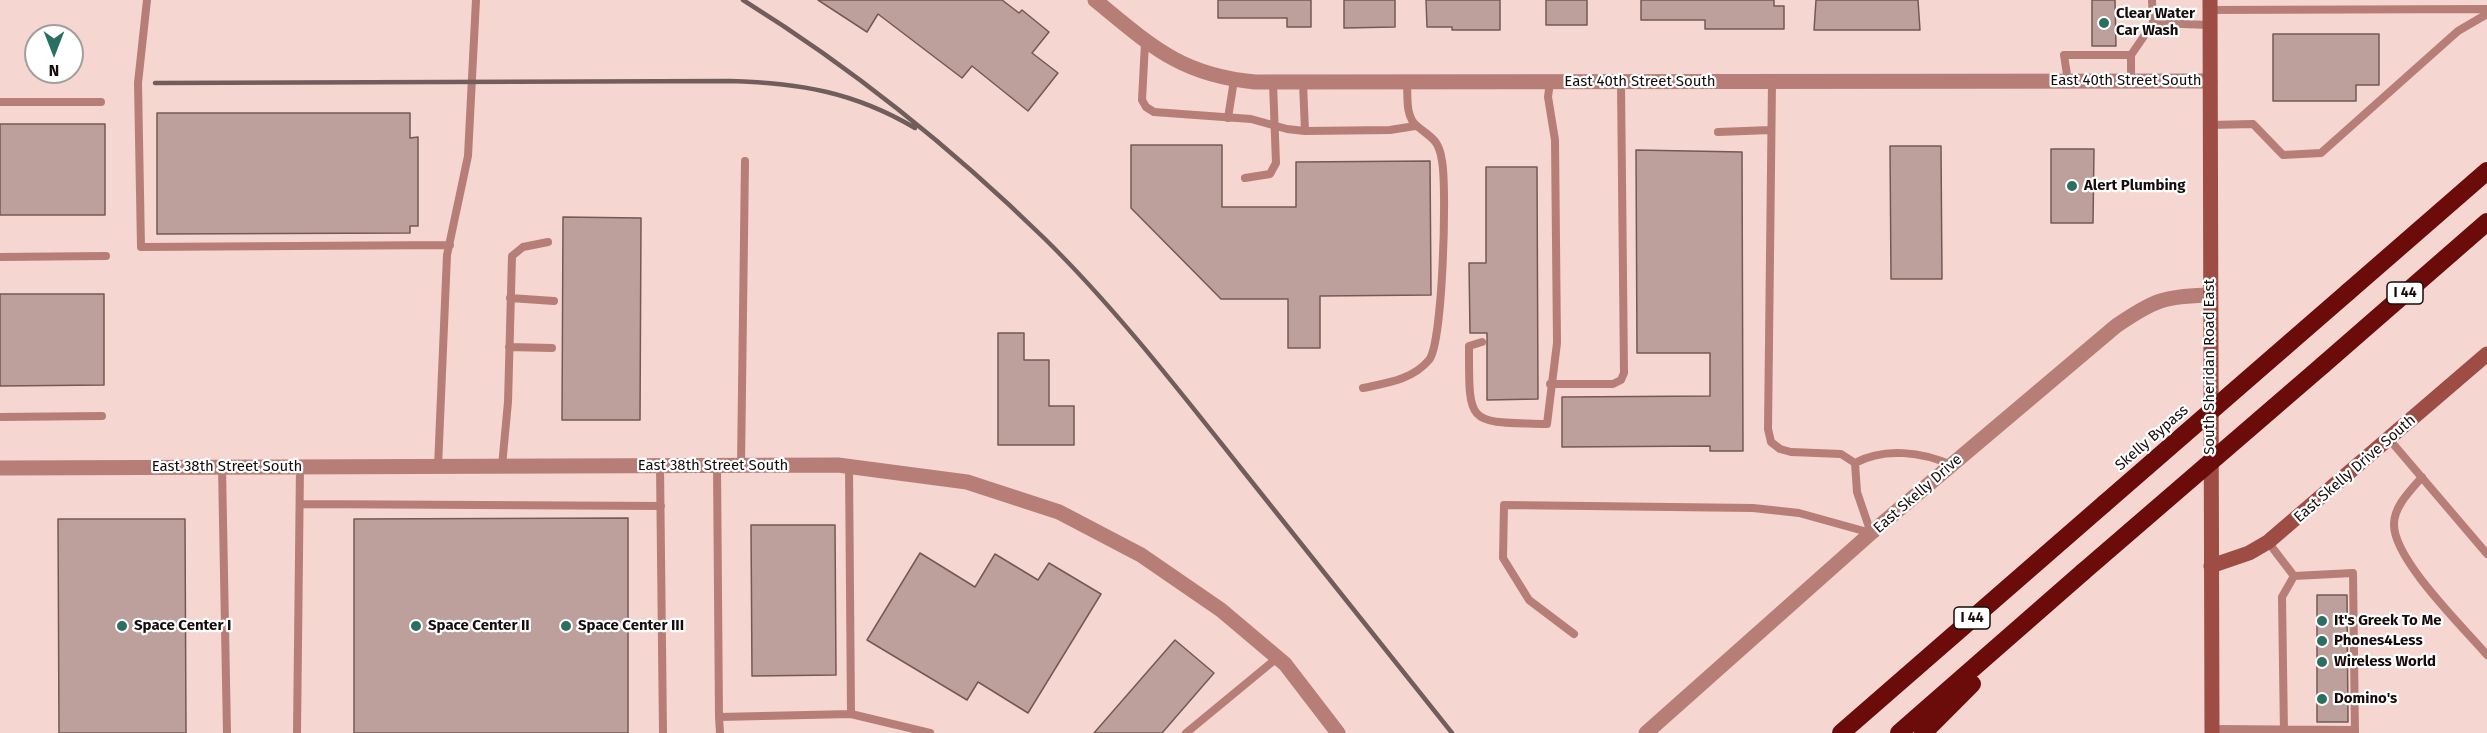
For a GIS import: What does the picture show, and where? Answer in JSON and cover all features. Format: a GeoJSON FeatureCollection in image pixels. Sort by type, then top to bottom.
{"type":"FeatureCollection","features":[{"type":"Feature","properties":{"kind":"highway","name":"Skelly Bypass"},"geometry":{"type":"LineString","coordinates":[[1841,733],[2487,171]]}},
{"type":"Feature","properties":{"kind":"highway","name":"I 44"},"geometry":{"type":"LineString","coordinates":[[1899,733],[2487,222]]}},
{"type":"Feature","properties":{"kind":"highway"},"geometry":{"type":"LineString","coordinates":[[1923,733],[2083,572]]}},
{"type":"Feature","properties":{"kind":"main road","name":"South Sheridan Road East"},"geometry":{"type":"LineString","coordinates":[[2210,12],[2212,731]]}},
{"type":"Feature","properties":{"kind":"main road","name":"East Skelly Drive South"},"geometry":{"type":"LineString","coordinates":[[2211,566],[2249,553],[2268,542],[2487,354]]}},
{"type":"Feature","properties":{"kind":"street","name":"East 40th Street South"},"geometry":{"type":"LineString","coordinates":[[1095,0],[1145,43],[1179,62],[1215,77],[1273,83],[2210,81]]}},
{"type":"Feature","properties":{"kind":"street","name":"East Skelly Drive"},"geometry":{"type":"LineString","coordinates":[[1646,733],[1871,533],[2116,327],[2150,303],[2178,296],[2210,295]]}},
{"type":"Feature","properties":{"kind":"street","name":"East 38th Street South"},"geometry":{"type":"LineString","coordinates":[[0,468],[849,467],[967,482],[1059,512],[1142,555],[1221,610],[1277,658],[1338,733]]}},
{"type":"Feature","properties":{"kind":"lane"},"geometry":{"type":"LineString","coordinates":[[147,0],[138,83],[141,247],[450,245]]}},
{"type":"Feature","properties":{"kind":"lane"},"geometry":{"type":"LineString","coordinates":[[438,467],[450,245],[468,156],[476,0]]}},
{"type":"Feature","properties":{"kind":"lane"},"geometry":{"type":"LineString","coordinates":[[2131,81],[2130,55],[2152,23],[2152,0]]}},
{"type":"Feature","properties":{"kind":"lane"},"geometry":{"type":"LineString","coordinates":[[2152,23],[2210,12],[2397,9],[2487,11]]}},
{"type":"Feature","properties":{"kind":"lane"},"geometry":{"type":"LineString","coordinates":[[2210,125],[2253,124],[2283,155],[2321,153],[2458,31],[2487,11]]}},
{"type":"Feature","properties":{"kind":"lane"},"geometry":{"type":"LineString","coordinates":[[1145,43],[1142,94],[1146,107],[1154,112],[1251,119],[1305,131],[1390,130],[1415,126]]}},
{"type":"Feature","properties":{"kind":"lane"},"geometry":{"type":"LineString","coordinates":[[2068,81],[2064,55],[2130,55]]}},
{"type":"Feature","properties":{"kind":"lane"},"geometry":{"type":"LineString","coordinates":[[1228,118],[1234,80]]}},
{"type":"Feature","properties":{"kind":"lane"},"geometry":{"type":"LineString","coordinates":[[1482,342],[1469,346],[1469,400],[1475,414],[1490,422],[1547,424],[1550,384],[1557,343],[1555,140],[1548,97],[1550,82]]}},
{"type":"Feature","properties":{"kind":"lane"},"geometry":{"type":"LineString","coordinates":[[1772,82],[1768,429],[1771,442],[1780,449],[1791,452],[1841,454],[1855,463]]}},
{"type":"Feature","properties":{"kind":"lane"},"geometry":{"type":"LineString","coordinates":[[1245,178],[1270,174],[1276,163],[1277,126],[1273,108],[1273,83]]}},
{"type":"Feature","properties":{"kind":"lane"},"geometry":{"type":"LineString","coordinates":[[1304,83],[1305,131]]}},
{"type":"Feature","properties":{"kind":"lane"},"geometry":{"type":"LineString","coordinates":[[1363,388],[1401,380],[1430,359],[1438,327],[1442,284],[1442,161],[1435,139],[1415,126],[1408,109],[1407,83]]}},
{"type":"Feature","properties":{"kind":"lane"},"geometry":{"type":"LineString","coordinates":[[1550,384],[1613,384],[1621,380],[1624,373],[1621,83]]}},
{"type":"Feature","properties":{"kind":"lane"},"geometry":{"type":"LineString","coordinates":[[0,102],[101,102]]}},
{"type":"Feature","properties":{"kind":"lane"},"geometry":{"type":"LineString","coordinates":[[1718,132],[1771,130]]}},
{"type":"Feature","properties":{"kind":"lane"},"geometry":{"type":"LineString","coordinates":[[741,466],[745,161]]}},
{"type":"Feature","properties":{"kind":"lane"},"geometry":{"type":"LineString","coordinates":[[502,466],[508,402],[512,256],[523,247],[548,242]]}},
{"type":"Feature","properties":{"kind":"lane"},"geometry":{"type":"LineString","coordinates":[[0,257],[106,256]]}},
{"type":"Feature","properties":{"kind":"lane"},"geometry":{"type":"LineString","coordinates":[[510,298],[554,301]]}},
{"type":"Feature","properties":{"kind":"lane"},"geometry":{"type":"LineString","coordinates":[[509,347],[552,348]]}},
{"type":"Feature","properties":{"kind":"lane"},"geometry":{"type":"LineString","coordinates":[[0,417],[102,416]]}},
{"type":"Feature","properties":{"kind":"lane"},"geometry":{"type":"LineString","coordinates":[[2389,440],[2487,554]]}},
{"type":"Feature","properties":{"kind":"lane"},"geometry":{"type":"LineString","coordinates":[[1855,463],[1871,458],[1914,453],[1930,455],[1951,465]]}},
{"type":"Feature","properties":{"kind":"lane"},"geometry":{"type":"LineString","coordinates":[[1855,463],[1857,492],[1871,533]]}},
{"type":"Feature","properties":{"kind":"lane"},"geometry":{"type":"LineString","coordinates":[[660,466],[663,733]]}},
{"type":"Feature","properties":{"kind":"lane"},"geometry":{"type":"LineString","coordinates":[[717,466],[720,733]]}},
{"type":"Feature","properties":{"kind":"lane"},"geometry":{"type":"LineString","coordinates":[[222,467],[227,733]]}},
{"type":"Feature","properties":{"kind":"lane"},"geometry":{"type":"LineString","coordinates":[[297,733],[300,467]]}},
{"type":"Feature","properties":{"kind":"lane"},"geometry":{"type":"LineString","coordinates":[[849,467],[851,714]]}},
{"type":"Feature","properties":{"kind":"lane"},"geometry":{"type":"LineString","coordinates":[[2422,477],[2396,511],[2393,525],[2404,559],[2487,655]]}},
{"type":"Feature","properties":{"kind":"lane"},"geometry":{"type":"LineString","coordinates":[[300,504],[661,506]]}},
{"type":"Feature","properties":{"kind":"lane"},"geometry":{"type":"LineString","coordinates":[[1574,634],[1529,600],[1503,558],[1504,505],[1753,508],[1799,513],[1871,533]]}},
{"type":"Feature","properties":{"kind":"lane"},"geometry":{"type":"LineString","coordinates":[[2268,542],[2294,576]]}},
{"type":"Feature","properties":{"kind":"lane"},"geometry":{"type":"LineString","coordinates":[[2212,731],[2355,732],[2354,573],[2294,576]]}},
{"type":"Feature","properties":{"kind":"lane"},"geometry":{"type":"LineString","coordinates":[[2284,731],[2282,597],[2294,576]]}},
{"type":"Feature","properties":{"kind":"lane"},"geometry":{"type":"LineString","coordinates":[[1186,733],[1277,658]]}},
{"type":"Feature","properties":{"kind":"lane"},"geometry":{"type":"LineString","coordinates":[[719,717],[851,714],[930,733]]}},
{"type":"Feature","properties":{"kind":"building"},"geometry":{"type":"Polygon","coordinates":[[[818,0],[1002,0],[1019,13],[1022,10],[1049,32],[1032,53],[1058,73],[1028,111],[972,66],[962,78],[878,14],[867,32],[818,0]]]}},
{"type":"Feature","properties":{"kind":"building"},"geometry":{"type":"Polygon","coordinates":[[[1218,0],[1311,0],[1311,27],[1287,27],[1287,18],[1218,18],[1218,0]]]}},
{"type":"Feature","properties":{"kind":"building"},"geometry":{"type":"Polygon","coordinates":[[[1344,0],[1395,0],[1395,27],[1344,28],[1344,0]]]}},
{"type":"Feature","properties":{"kind":"building"},"geometry":{"type":"Polygon","coordinates":[[[1426,0],[1500,0],[1500,30],[1452,30],[1452,27],[1427,27],[1426,0]]]}},
{"type":"Feature","properties":{"kind":"building"},"geometry":{"type":"Polygon","coordinates":[[[1546,0],[1587,0],[1587,25],[1546,25],[1546,0]]]}},
{"type":"Feature","properties":{"kind":"building"},"geometry":{"type":"Polygon","coordinates":[[[1641,0],[1774,0],[1774,6],[1784,6],[1784,29],[1705,29],[1705,20],[1641,20],[1641,0]]]}},
{"type":"Feature","properties":{"kind":"building"},"geometry":{"type":"Polygon","coordinates":[[[1816,0],[1918,0],[1920,30],[1814,30],[1816,0]]]}},
{"type":"Feature","properties":{"kind":"building","name":"Clear Water Car Wash"},"geometry":{"type":"Polygon","coordinates":[[[2092,0],[2115,0],[2116,46],[2092,46],[2092,0]]]}},
{"type":"Feature","properties":{"kind":"building"},"geometry":{"type":"Polygon","coordinates":[[[2273,34],[2379,34],[2379,85],[2356,85],[2356,101],[2273,101],[2273,34]]]}},
{"type":"Feature","properties":{"kind":"building"},"geometry":{"type":"Polygon","coordinates":[[[157,113],[410,113],[410,138],[418,137],[418,226],[410,226],[410,233],[157,234],[157,113]]]}},
{"type":"Feature","properties":{"kind":"building"},"geometry":{"type":"Polygon","coordinates":[[[0,124],[105,124],[105,215],[0,215],[0,124]]]}},
{"type":"Feature","properties":{"kind":"building"},"geometry":{"type":"Polygon","coordinates":[[[1131,145],[1222,145],[1222,207],[1296,207],[1296,162],[1430,161],[1431,295],[1320,296],[1320,348],[1288,348],[1288,299],[1221,299],[1131,208],[1131,145]]]}},
{"type":"Feature","properties":{"kind":"building"},"geometry":{"type":"Polygon","coordinates":[[[1890,146],[1941,146],[1942,279],[1891,279],[1890,146]]]}},
{"type":"Feature","properties":{"kind":"building","name":"Alert Plumbing"},"geometry":{"type":"Polygon","coordinates":[[[2051,149],[2094,149],[2093,223],[2051,223],[2051,149]]]}},
{"type":"Feature","properties":{"kind":"building"},"geometry":{"type":"Polygon","coordinates":[[[1636,150],[1742,152],[1743,451],[1710,451],[1710,446],[1562,447],[1562,397],[1710,396],[1710,353],[1637,353],[1636,150]]]}},
{"type":"Feature","properties":{"kind":"building"},"geometry":{"type":"Polygon","coordinates":[[[1486,167],[1537,167],[1538,399],[1487,400],[1487,333],[1470,333],[1469,263],[1486,263],[1486,167]]]}},
{"type":"Feature","properties":{"kind":"building"},"geometry":{"type":"Polygon","coordinates":[[[563,217],[641,218],[640,420],[562,420],[563,217]]]}},
{"type":"Feature","properties":{"kind":"building"},"geometry":{"type":"Polygon","coordinates":[[[0,294],[104,294],[104,385],[0,386],[0,294]]]}},
{"type":"Feature","properties":{"kind":"building"},"geometry":{"type":"Polygon","coordinates":[[[998,333],[1024,333],[1024,360],[1049,360],[1049,406],[1074,406],[1074,445],[998,445],[998,333]]]}},
{"type":"Feature","properties":{"kind":"building"},"geometry":{"type":"Polygon","coordinates":[[[628,518],[628,733],[354,733],[354,519],[628,518]]]}},
{"type":"Feature","properties":{"kind":"building","name":"Space Center I"},"geometry":{"type":"Polygon","coordinates":[[[58,519],[185,519],[186,733],[59,733],[58,519]]]}},
{"type":"Feature","properties":{"kind":"building"},"geometry":{"type":"Polygon","coordinates":[[[751,525],[835,525],[836,675],[752,676],[751,525]]]}},
{"type":"Feature","properties":{"kind":"building"},"geometry":{"type":"Polygon","coordinates":[[[920,553],[975,587],[995,554],[1038,580],[1049,563],[1101,594],[1028,713],[978,682],[967,700],[867,640],[920,553]]]}},
{"type":"Feature","properties":{"kind":"building"},"geometry":{"type":"Polygon","coordinates":[[[2317,595],[2347,595],[2348,722],[2317,722],[2317,595]]]}},
{"type":"Feature","properties":{"kind":"building"},"geometry":{"type":"Polygon","coordinates":[[[1175,640],[1214,673],[1162,733],[1094,733],[1175,640]]]}},
{"type":"Feature","properties":{"kind":"railway"},"geometry":{"type":"LineString","coordinates":[[743,0],[824,54],[900,111],[974,173],[1045,239],[1097,293],[1170,379],[1452,733]]}},
{"type":"Feature","properties":{"kind":"railway"},"geometry":{"type":"LineString","coordinates":[[155,83],[756,82],[803,87],[848,98],[915,128]]}},
{"type":"Feature","properties":{"kind":"place","name":"Clear Water Car Wash"},"geometry":{"type":"Point","coordinates":[2104,23]}},
{"type":"Feature","properties":{"kind":"place","name":"Alert Plumbing"},"geometry":{"type":"Point","coordinates":[2072,186]}},
{"type":"Feature","properties":{"kind":"place","name":"It's Greek To Me"},"geometry":{"type":"Point","coordinates":[2322,621]}},
{"type":"Feature","properties":{"kind":"place","name":"Space Center I"},"geometry":{"type":"Point","coordinates":[122,626]}},
{"type":"Feature","properties":{"kind":"place","name":"Space Center II"},"geometry":{"type":"Point","coordinates":[416,626]}},
{"type":"Feature","properties":{"kind":"place","name":"Space Center III"},"geometry":{"type":"Point","coordinates":[566,626]}},
{"type":"Feature","properties":{"kind":"place","name":"Phones4Less"},"geometry":{"type":"Point","coordinates":[2322,641]}},
{"type":"Feature","properties":{"kind":"place","name":"Wireless World"},"geometry":{"type":"Point","coordinates":[2322,662]}},
{"type":"Feature","properties":{"kind":"place","name":"Domino's"},"geometry":{"type":"Point","coordinates":[2322,699]}}]}
